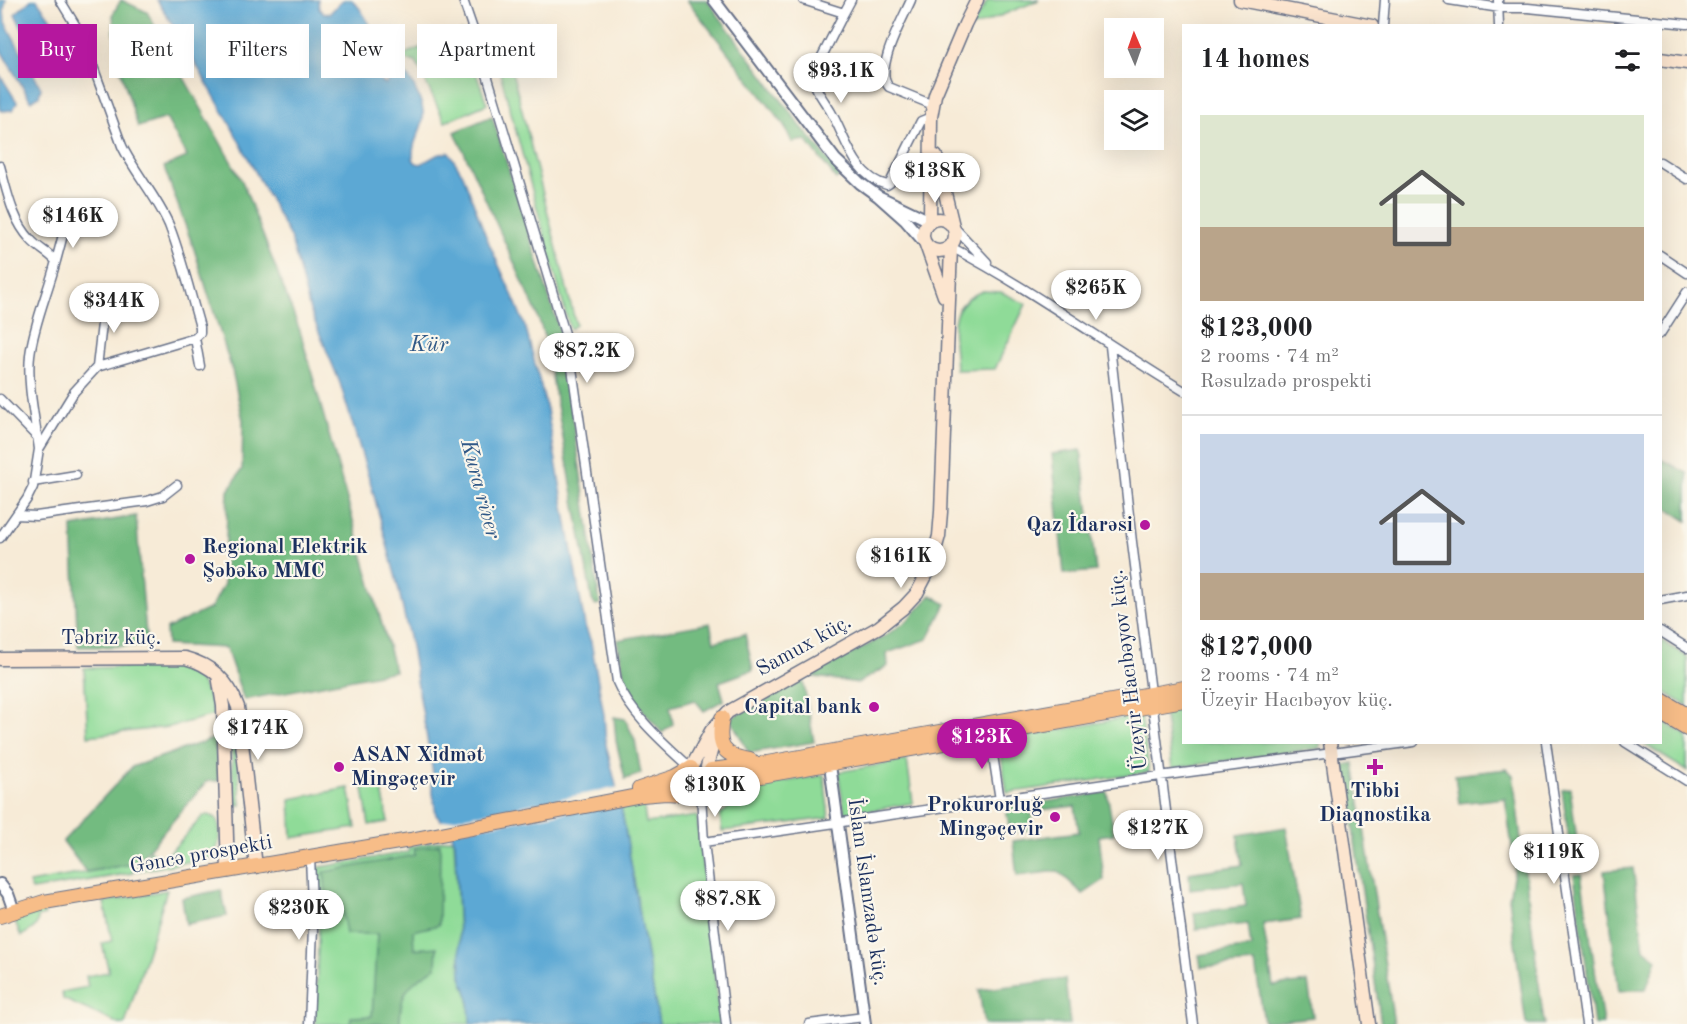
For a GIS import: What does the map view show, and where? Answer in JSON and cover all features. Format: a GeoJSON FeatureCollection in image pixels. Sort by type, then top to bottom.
{"type":"FeatureCollection","features":[{"type":"Feature","properties":{"kind":"main road"},"geometry":{"type":"LineString","coordinates":[[930,221],[932,111],[941,78],[977,0]]}},
{"type":"Feature","properties":{"kind":"main road"},"geometry":{"type":"LineString","coordinates":[[1240,0],[1362,24]]}},
{"type":"Feature","properties":{"kind":"main road"},"geometry":{"type":"LineString","coordinates":[[1662,59],[1687,63]]}},
{"type":"Feature","properties":{"kind":"main road"},"geometry":{"type":"LineString","coordinates":[[925,243],[937,251],[946,250],[951,247],[956,235],[932,138]]}},
{"type":"Feature","properties":{"kind":"main road"},"geometry":{"type":"LineString","coordinates":[[947,306],[925,243],[924,229],[930,221],[935,219],[945,220],[953,226]]}},
{"type":"Feature","properties":{"kind":"main road","name":"Samux küç."},"geometry":{"type":"LineString","coordinates":[[690,768],[704,742],[722,718],[735,707],[879,627],[903,608],[923,584],[935,552],[941,512],[951,247]]}},
{"type":"Feature","properties":{"kind":"main road","name":"Təbriz küç."},"geometry":{"type":"LineString","coordinates":[[0,659],[185,658],[203,663],[218,673]]}},
{"type":"Feature","properties":{"kind":"main road"},"geometry":{"type":"LineString","coordinates":[[218,673],[232,693],[238,707],[255,863]]}},
{"type":"Feature","properties":{"kind":"main road"},"geometry":{"type":"LineString","coordinates":[[218,673],[223,706],[228,867]]}},
{"type":"Feature","properties":{"kind":"main road"},"geometry":{"type":"LineString","coordinates":[[409,836],[641,792],[702,794],[744,779],[990,736],[1151,700],[1182,689]]}},
{"type":"Feature","properties":{"kind":"main road"},"geometry":{"type":"LineString","coordinates":[[641,792],[699,765],[709,769],[767,763],[1151,700],[1182,700]]}},
{"type":"Feature","properties":{"kind":"main road"},"geometry":{"type":"LineString","coordinates":[[1662,700],[1687,715]]}},
{"type":"Feature","properties":{"kind":"main road"},"geometry":{"type":"LineString","coordinates":[[1662,714],[1687,729]]}},
{"type":"Feature","properties":{"kind":"main road"},"geometry":{"type":"LineString","coordinates":[[702,794],[714,778],[709,769],[715,732],[722,718]]}},
{"type":"Feature","properties":{"kind":"main road"},"geometry":{"type":"LineString","coordinates":[[722,718],[720,738],[727,753],[743,759],[767,763]]}},
{"type":"Feature","properties":{"kind":"main road"},"geometry":{"type":"LineString","coordinates":[[1330,748],[1369,1024]]}},
{"type":"Feature","properties":{"kind":"main road"},"geometry":{"type":"LineString","coordinates":[[690,768],[685,775],[685,785],[691,793],[702,794]]}},
{"type":"Feature","properties":{"kind":"main road","name":"Gəncə prospekti"},"geometry":{"type":"LineString","coordinates":[[0,916],[8,907],[44,903],[228,867],[409,836]]}},
{"type":"Feature","properties":{"kind":"main road","name":"Gəncə prospekti"},"geometry":{"type":"LineString","coordinates":[[255,863],[310,857],[409,836]]}},
{"type":"Feature","properties":{"kind":"street"},"geometry":{"type":"LineString","coordinates":[[39,449],[74,392],[97,367],[195,338],[200,333],[169,226],[122,146],[82,36],[60,0]]}},
{"type":"Feature","properties":{"kind":"street"},"geometry":{"type":"LineString","coordinates":[[463,0],[569,347],[617,682],[632,707],[690,768]]}},
{"type":"Feature","properties":{"kind":"street"},"geometry":{"type":"LineString","coordinates":[[714,0],[836,159],[860,183],[905,220],[925,243]]}},
{"type":"Feature","properties":{"kind":"street"},"geometry":{"type":"LineString","coordinates":[[803,0],[844,13]]}},
{"type":"Feature","properties":{"kind":"street"},"geometry":{"type":"LineString","coordinates":[[851,0],[813,74],[813,82],[832,113],[855,161],[881,183],[887,185],[921,122],[932,111],[885,83],[883,66],[911,0]]}},
{"type":"Feature","properties":{"kind":"street"},"geometry":{"type":"LineString","coordinates":[[1383,24],[1385,0]]}},
{"type":"Feature","properties":{"kind":"street"},"geometry":{"type":"LineString","coordinates":[[1449,0],[1687,24]]}},
{"type":"Feature","properties":{"kind":"street"},"geometry":{"type":"LineString","coordinates":[[1499,4],[1499,24]]}},
{"type":"Feature","properties":{"kind":"street"},"geometry":{"type":"LineString","coordinates":[[1662,163],[1687,179]]}},
{"type":"Feature","properties":{"kind":"street"},"geometry":{"type":"LineString","coordinates":[[0,166],[18,221],[29,238],[48,251],[56,261]]}},
{"type":"Feature","properties":{"kind":"street"},"geometry":{"type":"LineString","coordinates":[[878,196],[930,221]]}},
{"type":"Feature","properties":{"kind":"street"},"geometry":{"type":"LineString","coordinates":[[953,226],[996,271]]}},
{"type":"Feature","properties":{"kind":"street"},"geometry":{"type":"LineString","coordinates":[[0,538],[27,499],[33,482],[39,449],[30,380],[30,356],[64,231]]}},
{"type":"Feature","properties":{"kind":"street"},"geometry":{"type":"LineString","coordinates":[[951,247],[996,271],[1110,346],[1182,390]]}},
{"type":"Feature","properties":{"kind":"street"},"geometry":{"type":"LineString","coordinates":[[1662,256],[1687,273]]}},
{"type":"Feature","properties":{"kind":"street"},"geometry":{"type":"LineString","coordinates":[[1662,331],[1687,292]]}},
{"type":"Feature","properties":{"kind":"street"},"geometry":{"type":"LineString","coordinates":[[97,367],[105,298]]}},
{"type":"Feature","properties":{"kind":"street"},"geometry":{"type":"LineString","coordinates":[[195,338],[200,366]]}},
{"type":"Feature","properties":{"kind":"street","name":"Üzeyir Hacıbəyov küç."},"geometry":{"type":"LineString","coordinates":[[1110,346],[1160,776],[1193,1024]]}},
{"type":"Feature","properties":{"kind":"street"},"geometry":{"type":"LineString","coordinates":[[0,399],[37,437]]}},
{"type":"Feature","properties":{"kind":"street"},"geometry":{"type":"LineString","coordinates":[[33,482],[76,476]]}},
{"type":"Feature","properties":{"kind":"street"},"geometry":{"type":"LineString","coordinates":[[16,515],[36,516],[147,501],[163,496],[177,485]]}},
{"type":"Feature","properties":{"kind":"street"},"geometry":{"type":"LineString","coordinates":[[1662,600],[1687,595]]}},
{"type":"Feature","properties":{"kind":"street"},"geometry":{"type":"LineString","coordinates":[[1662,632],[1687,648]]}},
{"type":"Feature","properties":{"kind":"street"},"geometry":{"type":"LineString","coordinates":[[990,736],[1000,800]]}},
{"type":"Feature","properties":{"kind":"street"},"geometry":{"type":"LineString","coordinates":[[704,842],[1160,776],[1330,748],[1386,744]]}},
{"type":"Feature","properties":{"kind":"street"},"geometry":{"type":"LineString","coordinates":[[1546,744],[1586,1024]]}},
{"type":"Feature","properties":{"kind":"street"},"geometry":{"type":"LineString","coordinates":[[1628,744],[1687,781]]}},
{"type":"Feature","properties":{"kind":"street","name":"İslam İslamzadə küç."},"geometry":{"type":"LineString","coordinates":[[830,765],[865,1020]]}},
{"type":"Feature","properties":{"kind":"street"},"geometry":{"type":"LineString","coordinates":[[702,794],[704,842],[726,1024]]}},
{"type":"Feature","properties":{"kind":"street"},"geometry":{"type":"LineString","coordinates":[[309,1024],[313,928],[310,857]]}},
{"type":"Feature","properties":{"kind":"street"},"geometry":{"type":"LineString","coordinates":[[0,884],[8,907]]}},
{"type":"Feature","properties":{"kind":"street"},"geometry":{"type":"LineString","coordinates":[[809,1024],[865,1020]]}},
{"type":"Feature","properties":{"kind":"green space"},"geometry":{"type":"Polygon","coordinates":[[[121,0],[147,12],[154,24],[114,24],[113,14],[121,0]]]}},
{"type":"Feature","properties":{"kind":"green space"},"geometry":{"type":"Polygon","coordinates":[[[687,0],[707,0],[799,124],[842,176],[836,179],[806,140],[792,142],[784,125],[687,0]]]}},
{"type":"Feature","properties":{"kind":"green space"},"geometry":{"type":"Polygon","coordinates":[[[988,0],[1039,0],[971,28],[988,0]]]}},
{"type":"Feature","properties":{"kind":"green space"},"geometry":{"type":"Polygon","coordinates":[[[417,49],[417,64],[405,60],[405,54],[417,49]]]}},
{"type":"Feature","properties":{"kind":"green space"},"geometry":{"type":"Polygon","coordinates":[[[123,78],[184,78],[242,181],[300,331],[395,671],[244,700],[226,648],[167,645],[166,629],[211,608],[224,584],[228,491],[242,469],[243,420],[232,370],[194,249],[164,167],[187,157],[166,118],[138,127],[123,78]]]}},
{"type":"Feature","properties":{"kind":"green space"},"geometry":{"type":"Polygon","coordinates":[[[424,78],[478,78],[487,104],[445,122],[424,78]]]}},
{"type":"Feature","properties":{"kind":"green space"},"geometry":{"type":"Polygon","coordinates":[[[502,78],[514,78],[515,83],[576,325],[570,329],[502,78]]]}},
{"type":"Feature","properties":{"kind":"green space"},"geometry":{"type":"Polygon","coordinates":[[[492,116],[560,332],[600,604],[595,605],[592,600],[545,338],[535,309],[455,132],[492,116]]]}},
{"type":"Feature","properties":{"kind":"green space"},"geometry":{"type":"Polygon","coordinates":[[[983,291],[1001,292],[1026,304],[995,369],[956,370],[954,323],[957,313],[970,297],[983,291]]]}},
{"type":"Feature","properties":{"kind":"green space"},"geometry":{"type":"Polygon","coordinates":[[[1081,450],[1096,571],[1064,574],[1052,454],[1081,450]]]}},
{"type":"Feature","properties":{"kind":"green space"},"geometry":{"type":"Polygon","coordinates":[[[1662,460],[1687,473],[1687,521],[1662,505],[1662,460]]]}},
{"type":"Feature","properties":{"kind":"green space"},"geometry":{"type":"Polygon","coordinates":[[[136,516],[147,646],[78,647],[72,527],[136,516]]]}},
{"type":"Feature","properties":{"kind":"green space"},"geometry":{"type":"Polygon","coordinates":[[[931,595],[946,604],[928,639],[887,653],[888,666],[858,683],[809,676],[885,636],[907,621],[931,595]]]}},
{"type":"Feature","properties":{"kind":"green space"},"geometry":{"type":"Polygon","coordinates":[[[710,623],[714,642],[745,634],[753,670],[719,682],[724,700],[704,711],[695,700],[670,707],[673,724],[662,733],[627,691],[617,640],[710,623]]]}},
{"type":"Feature","properties":{"kind":"green space"},"geometry":{"type":"Polygon","coordinates":[[[1662,641],[1687,657],[1687,706],[1662,691],[1662,641]]]}},
{"type":"Feature","properties":{"kind":"green space"},"geometry":{"type":"Polygon","coordinates":[[[166,666],[186,671],[199,681],[208,695],[214,715],[169,727],[88,736],[84,668],[166,666]]]}},
{"type":"Feature","properties":{"kind":"green space"},"geometry":{"type":"Polygon","coordinates":[[[803,680],[814,742],[749,753],[730,718],[803,680]]]}},
{"type":"Feature","properties":{"kind":"green space"},"geometry":{"type":"Polygon","coordinates":[[[1182,706],[1182,744],[1320,744],[1320,748],[1172,768],[1164,709],[1182,706]]]}},
{"type":"Feature","properties":{"kind":"green space"},"geometry":{"type":"Polygon","coordinates":[[[1141,715],[1149,772],[1007,793],[999,741],[1141,715]]]}},
{"type":"Feature","properties":{"kind":"green space"},"geometry":{"type":"Polygon","coordinates":[[[614,717],[625,719],[635,740],[641,774],[625,779],[616,741],[614,717]]]}},
{"type":"Feature","properties":{"kind":"green space"},"geometry":{"type":"Polygon","coordinates":[[[1662,721],[1687,736],[1687,771],[1644,744],[1662,744],[1662,721]]]}},
{"type":"Feature","properties":{"kind":"green space"},"geometry":{"type":"Polygon","coordinates":[[[235,731],[241,805],[235,805],[230,732],[235,731]]]}},
{"type":"Feature","properties":{"kind":"green space"},"geometry":{"type":"Polygon","coordinates":[[[215,738],[219,781],[207,781],[137,863],[86,872],[63,841],[132,767],[215,738]]]}},
{"type":"Feature","properties":{"kind":"green space"},"geometry":{"type":"Polygon","coordinates":[[[907,760],[913,803],[845,815],[838,772],[907,760]]]}},
{"type":"Feature","properties":{"kind":"green space"},"geometry":{"type":"Polygon","coordinates":[[[1354,763],[1394,1024],[1381,1024],[1344,765],[1354,763]]]}},
{"type":"Feature","properties":{"kind":"green space"},"geometry":{"type":"Polygon","coordinates":[[[1507,769],[1513,775],[1544,1024],[1526,1024],[1509,898],[1515,867],[1505,798],[1459,803],[1455,775],[1507,769]]]}},
{"type":"Feature","properties":{"kind":"green space"},"geometry":{"type":"Polygon","coordinates":[[[824,775],[829,818],[722,831],[720,815],[753,787],[824,775]]]}},
{"type":"Feature","properties":{"kind":"green space"},"geometry":{"type":"Polygon","coordinates":[[[381,784],[388,822],[369,825],[363,788],[381,784]]]}},
{"type":"Feature","properties":{"kind":"green space"},"geometry":{"type":"Polygon","coordinates":[[[349,788],[356,828],[292,838],[290,799],[349,788]]]}},
{"type":"Feature","properties":{"kind":"green space"},"geometry":{"type":"Polygon","coordinates":[[[1570,788],[1580,863],[1572,864],[1562,790],[1570,788]]]}},
{"type":"Feature","properties":{"kind":"green space"},"geometry":{"type":"Polygon","coordinates":[[[1107,792],[1114,834],[1099,836],[1104,880],[1083,894],[1058,871],[1017,876],[1013,841],[1079,832],[1075,806],[1031,811],[1034,829],[1010,833],[1006,808],[1107,792]]]}},
{"type":"Feature","properties":{"kind":"green space"},"geometry":{"type":"Polygon","coordinates":[[[643,801],[646,823],[697,816],[720,1024],[659,1024],[621,806],[643,801]]]}},
{"type":"Feature","properties":{"kind":"green space"},"geometry":{"type":"Polygon","coordinates":[[[209,815],[217,819],[220,835],[218,845],[210,858],[137,871],[150,851],[164,859],[203,816],[209,815]]]}},
{"type":"Feature","properties":{"kind":"green space"},"geometry":{"type":"Polygon","coordinates":[[[1286,827],[1301,919],[1263,924],[1273,986],[1308,982],[1313,1017],[1264,1022],[1255,963],[1201,967],[1199,955],[1251,947],[1248,924],[1196,929],[1194,913],[1246,906],[1243,883],[1190,889],[1189,873],[1242,865],[1238,835],[1286,827]]]}},
{"type":"Feature","properties":{"kind":"green space"},"geometry":{"type":"Polygon","coordinates":[[[454,838],[461,976],[469,999],[470,1024],[315,1024],[319,920],[317,868],[409,852],[408,847],[454,838]]]}},
{"type":"Feature","properties":{"kind":"green space"},"geometry":{"type":"Polygon","coordinates":[[[440,844],[439,925],[413,931],[414,949],[437,947],[436,967],[413,984],[404,995],[400,1024],[350,1024],[351,1017],[372,1016],[377,934],[346,934],[341,903],[327,903],[324,872],[415,855],[414,849],[440,844]]]}},
{"type":"Feature","properties":{"kind":"green space"},"geometry":{"type":"Polygon","coordinates":[[[137,863],[132,873],[32,890],[29,883],[137,863]]]}},
{"type":"Feature","properties":{"kind":"green space"},"geometry":{"type":"Polygon","coordinates":[[[1633,868],[1644,949],[1657,959],[1646,989],[1619,991],[1604,871],[1633,868]]]}},
{"type":"Feature","properties":{"kind":"green space"},"geometry":{"type":"Polygon","coordinates":[[[1581,874],[1603,1024],[1594,1024],[1574,875],[1581,874]]]}},
{"type":"Feature","properties":{"kind":"green space"},"geometry":{"type":"Polygon","coordinates":[[[167,890],[125,1024],[119,1024],[63,999],[62,992],[88,987],[86,976],[109,972],[102,943],[112,941],[104,902],[167,890]]]}},
{"type":"Feature","properties":{"kind":"green space"},"geometry":{"type":"Polygon","coordinates":[[[221,890],[227,916],[186,924],[182,898],[221,890]]]}},
{"type":"Feature","properties":{"kind":"green space"},"geometry":{"type":"Polygon","coordinates":[[[42,910],[45,915],[38,917],[35,927],[21,936],[13,916],[42,910]]]}},
{"type":"Feature","properties":{"kind":"green space"},"geometry":{"type":"Polygon","coordinates":[[[1065,979],[1070,1024],[984,1024],[979,990],[1065,979]]]}},
{"type":"Feature","properties":{"kind":"water"},"geometry":{"type":"Polygon","coordinates":[[[0,0],[6,0],[5,22],[18,46],[18,78],[36,78],[41,88],[39,96],[31,101],[0,49],[0,0]]]}},
{"type":"Feature","properties":{"kind":"water"},"geometry":{"type":"Polygon","coordinates":[[[31,0],[37,0],[53,22],[20,24],[15,14],[31,0]]]}},
{"type":"Feature","properties":{"kind":"water","name":"Kür"},"geometry":{"type":"Polygon","coordinates":[[[157,0],[318,0],[319,9],[324,14],[330,13],[343,0],[352,0],[368,24],[321,24],[321,78],[381,78],[381,82],[386,84],[390,78],[405,78],[405,74],[418,95],[423,115],[413,150],[413,159],[416,163],[421,164],[437,155],[449,152],[463,175],[487,239],[526,329],[547,410],[585,626],[591,642],[604,715],[606,745],[621,806],[659,1024],[470,1024],[469,999],[461,976],[455,842],[450,830],[436,815],[431,778],[433,773],[411,646],[372,488],[340,383],[310,310],[291,239],[194,61],[194,24],[172,24],[157,0]]]}},
{"type":"Feature","properties":{"kind":"water"},"geometry":{"type":"Polygon","coordinates":[[[0,75],[17,102],[13,110],[0,110],[0,75]]]}},
{"type":"Feature","properties":{"kind":"pier"},"geometry":{"type":"Polygon","coordinates":[[[620,787],[623,803],[448,832],[437,822],[620,787]]]}},
{"type":"Feature","properties":{"kind":"place","name":"Qaz İdarəsi"},"geometry":{"type":"Point","coordinates":[1145,525]}},
{"type":"Feature","properties":{"kind":"place","name":"Regional Elektrik Şəbəkə MMC"},"geometry":{"type":"Point","coordinates":[190,559]}},
{"type":"Feature","properties":{"kind":"place","name":"Capital bank"},"geometry":{"type":"Point","coordinates":[874,707]}},
{"type":"Feature","properties":{"kind":"place","name":"ASAN Xidmət Mingəçevir"},"geometry":{"type":"Point","coordinates":[339,767]}},
{"type":"Feature","properties":{"kind":"place","name":"Tibbi Diaqnostika"},"geometry":{"type":"Point","coordinates":[1375,767]}},
{"type":"Feature","properties":{"kind":"place","name":"Prokurorluğ Mingəçevir"},"geometry":{"type":"Point","coordinates":[1055,817]}},
{"type":"Feature","properties":{"kind":"water label","name":"Kura river"},"geometry":{"type":"Point","coordinates":[480,489]}}]}
